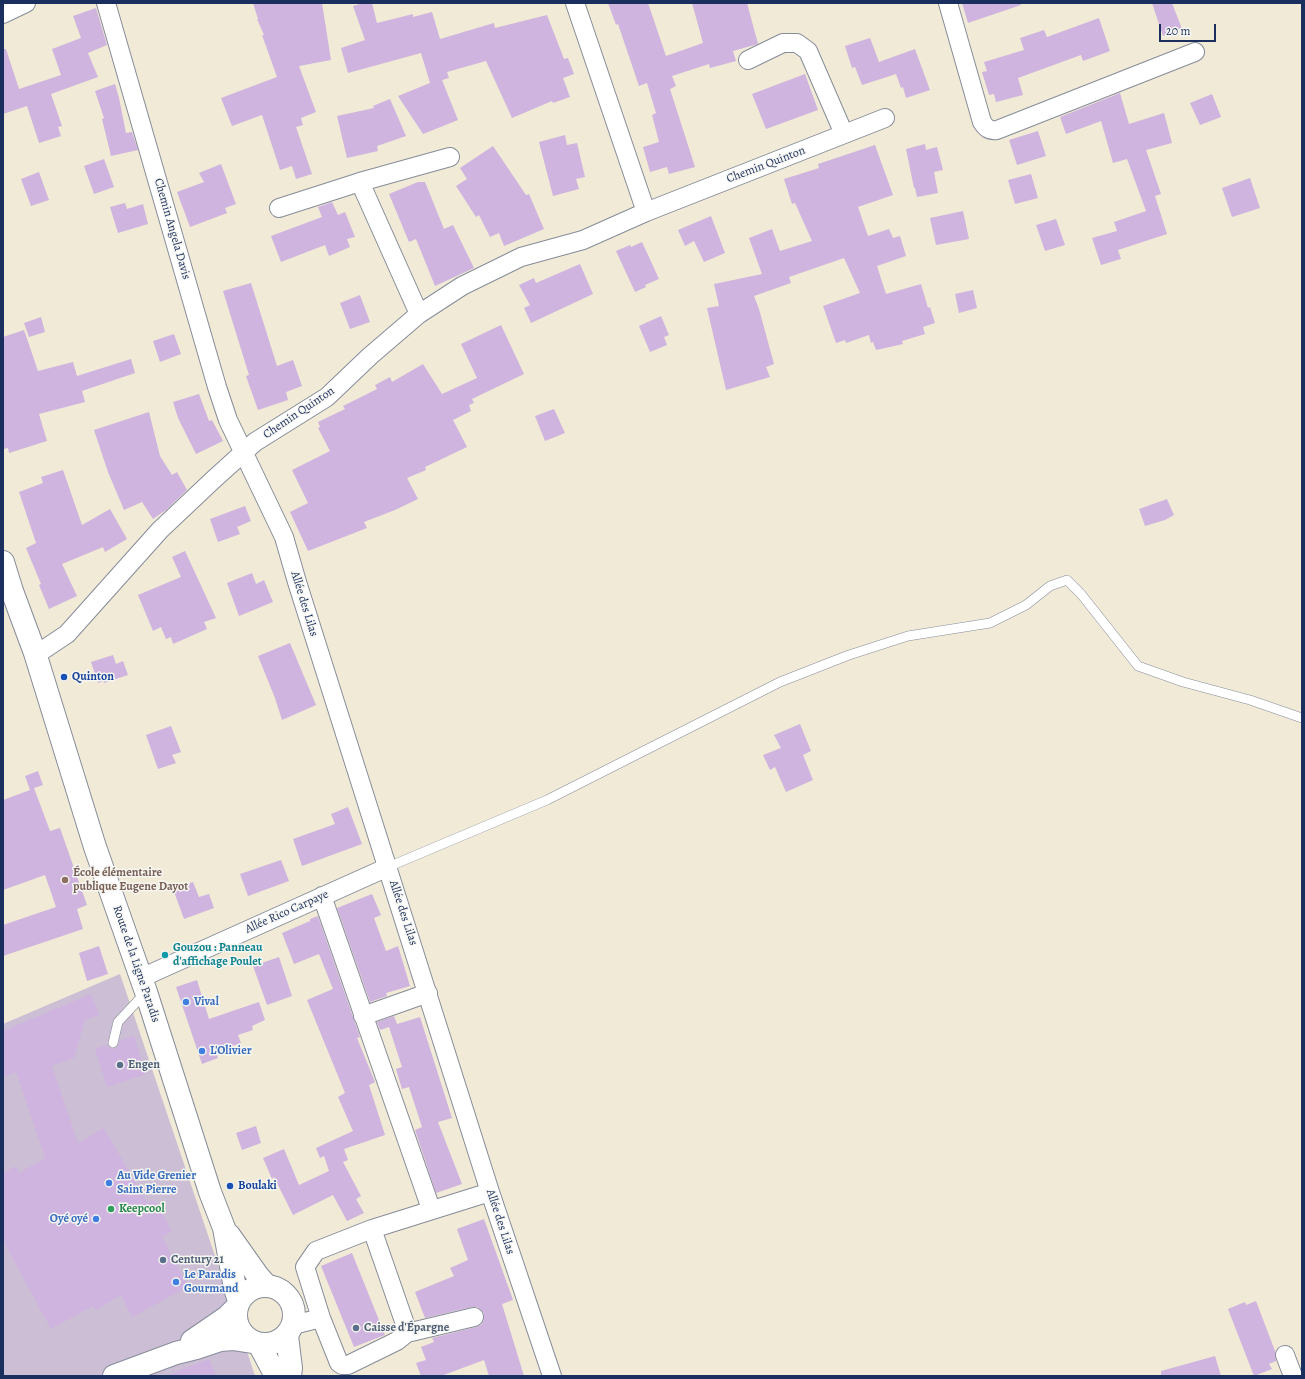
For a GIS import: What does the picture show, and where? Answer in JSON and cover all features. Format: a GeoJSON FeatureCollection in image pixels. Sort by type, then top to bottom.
{"type":"FeatureCollection","features":[{"type":"Feature","properties":{"kind":"main road","name":"Route de la Ligne Paradis"},"geometry":{"type":"LineString","coordinates":[[3,562],[35,653],[96,847],[144,984],[210,1192],[224,1228],[238,1304]]}},
{"type":"Feature","properties":{"kind":"main road","name":"Route de la Ligne Paradis"},"geometry":{"type":"LineString","coordinates":[[224,1228],[266,1286]]}},
{"type":"Feature","properties":{"kind":"main road"},"geometry":{"type":"LineString","coordinates":[[176,1353],[214,1327],[238,1304],[243,1296],[254,1288],[272,1286],[283,1292],[292,1301],[295,1313],[290,1330],[290,1376]]}},
{"type":"Feature","properties":{"kind":"main road"},"geometry":{"type":"LineString","coordinates":[[238,1304],[236,1321],[238,1327],[247,1338],[256,1343],[276,1376]]}},
{"type":"Feature","properties":{"kind":"main road"},"geometry":{"type":"LineString","coordinates":[[114,1376],[176,1353],[220,1340],[265,1345],[277,1342],[290,1330]]}},
{"type":"Feature","properties":{"kind":"street"},"geometry":{"type":"LineString","coordinates":[[3,14],[26,3]]}},
{"type":"Feature","properties":{"kind":"street","name":"Chemin Angela Davis"},"geometry":{"type":"LineString","coordinates":[[106,3],[217,387],[228,420],[244,453]]}},
{"type":"Feature","properties":{"kind":"street"},"geometry":{"type":"LineString","coordinates":[[575,3],[646,212]]}},
{"type":"Feature","properties":{"kind":"street"},"geometry":{"type":"LineString","coordinates":[[948,3],[982,122],[985,127],[991,130],[997,130],[1195,52]]}},
{"type":"Feature","properties":{"kind":"street"},"geometry":{"type":"LineString","coordinates":[[748,60],[784,43],[797,43],[808,51],[844,134]]}},
{"type":"Feature","properties":{"kind":"street","name":"Chemin Quinton"},"geometry":{"type":"LineString","coordinates":[[35,653],[43,650],[67,634],[160,530],[255,442],[327,396],[370,356],[419,314],[462,286],[503,265],[521,258],[583,240],[646,212],[885,118]]}},
{"type":"Feature","properties":{"kind":"street"},"geometry":{"type":"LineString","coordinates":[[279,208],[360,182],[450,157]]}},
{"type":"Feature","properties":{"kind":"street"},"geometry":{"type":"LineString","coordinates":[[360,182],[419,314]]}},
{"type":"Feature","properties":{"kind":"street","name":"Allée des Lilas"},"geometry":{"type":"LineString","coordinates":[[244,453],[284,537],[299,589],[490,1192],[552,1376]]}},
{"type":"Feature","properties":{"kind":"street","name":"Allée Rico Carpaye"},"geometry":{"type":"LineString","coordinates":[[144,984],[152,973],[388,867]]}},
{"type":"Feature","properties":{"kind":"street"},"geometry":{"type":"LineString","coordinates":[[322,896],[431,1210]]}},
{"type":"Feature","properties":{"kind":"street"},"geometry":{"type":"LineString","coordinates":[[363,1016],[428,993]]}},
{"type":"Feature","properties":{"kind":"street"},"geometry":{"type":"LineString","coordinates":[[474,1317],[407,1333],[397,1340],[348,1365],[342,1365],[339,1363],[321,1318],[305,1267],[316,1251],[372,1229],[490,1192]]}},
{"type":"Feature","properties":{"kind":"street"},"geometry":{"type":"LineString","coordinates":[[372,1229],[407,1333]]}},
{"type":"Feature","properties":{"kind":"street"},"geometry":{"type":"LineString","coordinates":[[290,1330],[321,1318]]}},
{"type":"Feature","properties":{"kind":"street"},"geometry":{"type":"LineString","coordinates":[[1285,1355],[1293,1376]]}},
{"type":"Feature","properties":{"kind":"lane"},"geometry":{"type":"LineString","coordinates":[[388,867],[547,800],[780,682],[849,655],[908,636],[990,623],[1026,604],[1050,586],[1067,580],[1081,594],[1138,666],[1184,682],[1250,700],[1302,718]]}},
{"type":"Feature","properties":{"kind":"lane"},"geometry":{"type":"LineString","coordinates":[[113,1043],[118,1022],[144,984]]}},
{"type":"Feature","properties":{"kind":"shaded area"},"geometry":{"type":"Polygon","coordinates":[[[120,974],[255,1376],[3,1376],[3,1024],[120,974]]]}},
{"type":"Feature","properties":{"kind":"building"},"geometry":{"type":"Polygon","coordinates":[[[253,3],[322,3],[331,60],[299,66],[316,112],[301,118],[303,125],[296,127],[312,174],[296,179],[292,166],[280,170],[262,115],[232,126],[221,98],[277,77],[262,35],[264,35],[257,19],[253,3]]]}},
{"type":"Feature","properties":{"kind":"building"},"geometry":{"type":"Polygon","coordinates":[[[363,3],[372,3],[377,23],[413,14],[413,17],[432,12],[440,39],[494,23],[495,28],[547,15],[564,59],[568,58],[574,74],[563,78],[570,97],[553,103],[552,101],[512,118],[486,61],[447,72],[449,78],[442,80],[458,120],[423,134],[398,96],[430,83],[421,53],[348,73],[341,48],[365,40],[353,6],[363,3]]]}},
{"type":"Feature","properties":{"kind":"building"},"geometry":{"type":"Polygon","coordinates":[[[608,3],[648,3],[666,56],[703,43],[692,3],[747,3],[758,44],[733,51],[736,61],[710,68],[709,64],[672,76],[676,86],[670,89],[695,167],[669,174],[667,167],[650,172],[643,147],[659,142],[652,115],[656,113],[647,83],[639,86],[618,24],[616,25],[608,3]]]}},
{"type":"Feature","properties":{"kind":"building"},"geometry":{"type":"Polygon","coordinates":[[[962,3],[1020,3],[1021,5],[968,23],[962,3]]]}},
{"type":"Feature","properties":{"kind":"building"},"geometry":{"type":"Polygon","coordinates":[[[1152,3],[1172,3],[1182,29],[1163,36],[1152,3]]]}},
{"type":"Feature","properties":{"kind":"building"},"geometry":{"type":"Polygon","coordinates":[[[96,8],[107,45],[88,53],[98,77],[51,94],[62,126],[58,127],[61,136],[39,143],[27,106],[3,114],[3,49],[6,49],[19,89],[61,75],[52,49],[81,38],[73,16],[96,8]]]}},
{"type":"Feature","properties":{"kind":"building"},"geometry":{"type":"Polygon","coordinates":[[[1099,18],[1110,51],[1083,61],[1081,55],[1018,78],[1023,95],[996,102],[994,94],[989,95],[982,72],[987,71],[984,62],[1024,50],[1020,38],[1044,30],[1047,37],[1099,18]]]}},
{"type":"Feature","properties":{"kind":"building"},"geometry":{"type":"Polygon","coordinates":[[[870,38],[879,62],[915,49],[930,90],[906,98],[903,87],[901,88],[896,74],[862,85],[855,67],[852,68],[845,46],[870,38]]]}},
{"type":"Feature","properties":{"kind":"building"},"geometry":{"type":"Polygon","coordinates":[[[805,74],[818,110],[766,129],[752,94],[805,74]]]}},
{"type":"Feature","properties":{"kind":"building"},"geometry":{"type":"Polygon","coordinates":[[[115,84],[126,133],[132,132],[138,150],[111,156],[102,119],[104,118],[95,91],[115,84]]]}},
{"type":"Feature","properties":{"kind":"building"},"geometry":{"type":"Polygon","coordinates":[[[1120,93],[1129,124],[1164,113],[1172,143],[1146,150],[1161,194],[1155,196],[1167,234],[1118,250],[1121,259],[1101,265],[1092,238],[1117,231],[1114,222],[1146,211],[1127,159],[1113,163],[1101,121],[1066,134],[1060,117],[1120,93]]]}},
{"type":"Feature","properties":{"kind":"building"},"geometry":{"type":"Polygon","coordinates":[[[1212,94],[1221,117],[1200,125],[1190,103],[1212,94]]]}},
{"type":"Feature","properties":{"kind":"building"},"geometry":{"type":"Polygon","coordinates":[[[390,99],[406,136],[377,146],[378,151],[347,158],[337,116],[374,108],[373,106],[390,99]]]}},
{"type":"Feature","properties":{"kind":"building"},"geometry":{"type":"Polygon","coordinates":[[[1038,131],[1046,156],[1017,165],[1009,140],[1038,131]]]}},
{"type":"Feature","properties":{"kind":"building"},"geometry":{"type":"Polygon","coordinates":[[[565,135],[567,145],[577,143],[585,177],[576,179],[579,189],[553,196],[539,142],[565,135]]]}},
{"type":"Feature","properties":{"kind":"building"},"geometry":{"type":"Polygon","coordinates":[[[925,144],[926,150],[937,147],[943,170],[934,172],[938,193],[917,197],[906,149],[925,144]]]}},
{"type":"Feature","properties":{"kind":"building"},"geometry":{"type":"Polygon","coordinates":[[[875,145],[893,195],[858,207],[868,236],[889,229],[893,238],[900,236],[906,256],[877,266],[886,294],[921,284],[928,308],[930,307],[935,323],[923,327],[925,334],[902,341],[903,344],[876,350],[873,342],[871,343],[869,335],[846,343],[845,340],[836,343],[823,306],[860,293],[844,258],[789,277],[791,283],[754,296],[774,364],[766,367],[770,377],[726,390],[707,308],[719,306],[714,284],[762,274],[749,238],[772,229],[780,251],[812,241],[795,203],[792,204],[784,179],[819,168],[818,164],[875,145]]]}},
{"type":"Feature","properties":{"kind":"building"},"geometry":{"type":"Polygon","coordinates":[[[493,146],[526,195],[529,194],[544,229],[504,246],[499,233],[490,237],[479,215],[476,217],[456,186],[467,179],[460,168],[493,146]]]}},
{"type":"Feature","properties":{"kind":"building"},"geometry":{"type":"Polygon","coordinates":[[[104,159],[114,187],[94,194],[84,166],[104,159]]]}},
{"type":"Feature","properties":{"kind":"building"},"geometry":{"type":"Polygon","coordinates":[[[221,164],[236,204],[225,208],[227,213],[190,227],[177,192],[204,182],[199,173],[221,164]]]}},
{"type":"Feature","properties":{"kind":"building"},"geometry":{"type":"Polygon","coordinates":[[[39,172],[49,200],[31,206],[21,179],[39,172]]]}},
{"type":"Feature","properties":{"kind":"building"},"geometry":{"type":"Polygon","coordinates":[[[1031,174],[1038,198],[1015,204],[1008,180],[1031,174]]]}},
{"type":"Feature","properties":{"kind":"building"},"geometry":{"type":"Polygon","coordinates":[[[1250,178],[1260,208],[1232,217],[1222,188],[1250,178]]]}},
{"type":"Feature","properties":{"kind":"building"},"geometry":{"type":"Polygon","coordinates":[[[418,182],[425,182],[444,229],[453,225],[474,268],[435,286],[416,239],[409,242],[389,194],[418,182]]]}},
{"type":"Feature","properties":{"kind":"building"},"geometry":{"type":"Polygon","coordinates":[[[332,202],[338,215],[345,212],[355,237],[347,239],[350,247],[329,256],[325,245],[281,262],[271,236],[322,217],[318,207],[332,202]]]}},
{"type":"Feature","properties":{"kind":"building"},"geometry":{"type":"Polygon","coordinates":[[[125,203],[127,209],[143,204],[148,224],[118,233],[110,207],[125,203]]]}},
{"type":"Feature","properties":{"kind":"building"},"geometry":{"type":"Polygon","coordinates":[[[963,211],[969,239],[936,245],[930,218],[963,211]]]}},
{"type":"Feature","properties":{"kind":"building"},"geometry":{"type":"Polygon","coordinates":[[[711,216],[725,253],[704,262],[694,241],[685,246],[678,230],[711,216]]]}},
{"type":"Feature","properties":{"kind":"building"},"geometry":{"type":"Polygon","coordinates":[[[1056,219],[1065,245],[1045,251],[1036,225],[1056,219]]]}},
{"type":"Feature","properties":{"kind":"building"},"geometry":{"type":"Polygon","coordinates":[[[642,242],[659,279],[645,285],[646,287],[635,292],[616,251],[642,242]]]}},
{"type":"Feature","properties":{"kind":"building"},"geometry":{"type":"Polygon","coordinates":[[[580,264],[593,294],[531,323],[524,308],[530,305],[519,285],[534,278],[536,283],[580,264]]]}},
{"type":"Feature","properties":{"kind":"building"},"geometry":{"type":"Polygon","coordinates":[[[251,283],[277,366],[293,360],[302,386],[286,392],[288,400],[258,410],[246,376],[249,375],[223,291],[251,283]]]}},
{"type":"Feature","properties":{"kind":"building"},"geometry":{"type":"Polygon","coordinates":[[[973,290],[977,308],[959,313],[955,294],[973,290]]]}},
{"type":"Feature","properties":{"kind":"building"},"geometry":{"type":"Polygon","coordinates":[[[360,295],[370,322],[350,329],[340,303],[360,295]]]}},
{"type":"Feature","properties":{"kind":"building"},"geometry":{"type":"Polygon","coordinates":[[[661,316],[669,335],[664,337],[667,345],[650,352],[639,326],[661,316]]]}},
{"type":"Feature","properties":{"kind":"building"},"geometry":{"type":"Polygon","coordinates":[[[41,317],[45,332],[29,337],[24,323],[41,317]]]}},
{"type":"Feature","properties":{"kind":"building"},"geometry":{"type":"Polygon","coordinates":[[[501,325],[524,374],[472,399],[474,403],[469,405],[471,411],[453,420],[467,447],[425,467],[426,470],[407,478],[418,499],[364,522],[367,528],[308,551],[290,512],[308,503],[292,470],[330,451],[318,428],[320,427],[318,422],[345,409],[343,406],[377,389],[375,385],[390,377],[392,382],[423,364],[442,394],[477,378],[461,344],[501,325]]]}},
{"type":"Feature","properties":{"kind":"building"},"geometry":{"type":"Polygon","coordinates":[[[24,330],[38,371],[73,362],[77,376],[131,359],[135,373],[82,391],[85,402],[39,414],[47,441],[9,453],[8,448],[3,449],[3,337],[24,330]]]}},
{"type":"Feature","properties":{"kind":"building"},"geometry":{"type":"Polygon","coordinates":[[[174,334],[181,354],[160,362],[153,341],[174,334]]]}},
{"type":"Feature","properties":{"kind":"building"},"geometry":{"type":"Polygon","coordinates":[[[199,394],[209,421],[212,420],[223,441],[196,454],[178,418],[173,402],[199,394]]]}},
{"type":"Feature","properties":{"kind":"building"},"geometry":{"type":"Polygon","coordinates":[[[554,409],[565,433],[545,441],[535,416],[554,409]]]}},
{"type":"Feature","properties":{"kind":"building"},"geometry":{"type":"Polygon","coordinates":[[[149,412],[160,456],[172,475],[177,472],[187,490],[166,510],[153,519],[142,502],[124,510],[108,472],[94,430],[149,412]]]}},
{"type":"Feature","properties":{"kind":"building"},"geometry":{"type":"Polygon","coordinates":[[[63,470],[82,525],[110,509],[127,539],[105,552],[103,547],[62,564],[77,596],[49,609],[39,585],[41,584],[26,548],[36,543],[19,492],[43,483],[41,477],[63,470]]]}},
{"type":"Feature","properties":{"kind":"building"},"geometry":{"type":"Polygon","coordinates":[[[1167,499],[1174,515],[1165,520],[1145,526],[1139,509],[1167,499]]]}},
{"type":"Feature","properties":{"kind":"building"},"geometry":{"type":"Polygon","coordinates":[[[245,506],[251,521],[237,527],[240,534],[218,542],[210,519],[245,506]]]}},
{"type":"Feature","properties":{"kind":"building"},"geometry":{"type":"Polygon","coordinates":[[[185,551],[216,618],[204,622],[207,629],[173,644],[171,637],[166,639],[161,627],[153,631],[138,595],[181,577],[172,557],[185,551]]]}},
{"type":"Feature","properties":{"kind":"building"},"geometry":{"type":"Polygon","coordinates":[[[252,573],[256,584],[264,580],[273,602],[239,616],[227,583],[252,573]]]}},
{"type":"Feature","properties":{"kind":"building"},"geometry":{"type":"Polygon","coordinates":[[[290,643],[316,705],[282,720],[258,656],[290,643]]]}},
{"type":"Feature","properties":{"kind":"building"},"geometry":{"type":"Polygon","coordinates":[[[113,655],[116,664],[123,661],[128,675],[104,683],[103,681],[98,683],[91,662],[113,655]]]}},
{"type":"Feature","properties":{"kind":"building"},"geometry":{"type":"Polygon","coordinates":[[[800,724],[811,751],[803,755],[813,780],[786,792],[775,767],[770,770],[763,755],[781,748],[774,735],[800,724]]]}},
{"type":"Feature","properties":{"kind":"building"},"geometry":{"type":"Polygon","coordinates":[[[171,726],[181,752],[172,755],[176,763],[158,769],[146,735],[171,726]]]}},
{"type":"Feature","properties":{"kind":"building"},"geometry":{"type":"Polygon","coordinates":[[[38,771],[43,785],[34,788],[50,831],[60,828],[87,905],[77,909],[83,929],[3,956],[3,925],[56,907],[45,875],[3,890],[3,800],[30,790],[25,776],[38,771]]]}},
{"type":"Feature","properties":{"kind":"building"},"geometry":{"type":"Polygon","coordinates":[[[348,807],[362,844],[302,866],[293,839],[335,824],[331,814],[348,807]]]}},
{"type":"Feature","properties":{"kind":"building"},"geometry":{"type":"Polygon","coordinates":[[[281,860],[289,881],[248,896],[240,874],[281,860]]]}},
{"type":"Feature","properties":{"kind":"building"},"geometry":{"type":"Polygon","coordinates":[[[193,882],[199,897],[209,894],[214,908],[184,919],[173,889],[193,882]]]}},
{"type":"Feature","properties":{"kind":"building"},"geometry":{"type":"Polygon","coordinates":[[[372,894],[381,915],[374,918],[386,951],[398,946],[410,986],[386,993],[387,996],[370,1002],[337,908],[372,894]]]}},
{"type":"Feature","properties":{"kind":"building"},"geometry":{"type":"Polygon","coordinates":[[[318,916],[360,1037],[357,1038],[375,1082],[369,1085],[385,1135],[344,1149],[348,1160],[343,1162],[361,1196],[356,1199],[364,1213],[347,1221],[333,1195],[293,1215],[274,1177],[272,1179],[263,1158],[284,1149],[299,1185],[329,1171],[324,1156],[320,1158],[316,1148],[353,1131],[338,1097],[345,1093],[307,1000],[333,989],[319,954],[294,964],[282,933],[318,916]]]}},
{"type":"Feature","properties":{"kind":"building"},"geometry":{"type":"Polygon","coordinates":[[[99,946],[108,974],[87,981],[79,953],[99,946]]]}},
{"type":"Feature","properties":{"kind":"building"},"geometry":{"type":"Polygon","coordinates":[[[279,957],[292,996],[267,1005],[253,966],[279,957]]]}},
{"type":"Feature","properties":{"kind":"building"},"geometry":{"type":"Polygon","coordinates":[[[197,980],[209,1019],[259,1002],[265,1020],[252,1026],[253,1030],[238,1035],[241,1043],[216,1052],[218,1058],[202,1064],[176,987],[197,980]]]}},
{"type":"Feature","properties":{"kind":"building"},"geometry":{"type":"Polygon","coordinates":[[[91,994],[99,1015],[85,1020],[74,1058],[52,1066],[78,1143],[104,1128],[147,1203],[154,1200],[172,1231],[162,1237],[188,1287],[132,1317],[121,1295],[96,1310],[93,1306],[51,1329],[3,1241],[3,1173],[16,1166],[19,1173],[45,1158],[16,1072],[3,1077],[3,1031],[91,994]]]}},
{"type":"Feature","properties":{"kind":"building"},"geometry":{"type":"Polygon","coordinates":[[[394,1016],[397,1024],[394,1025],[420,1017],[452,1118],[438,1122],[462,1184],[436,1193],[415,1130],[422,1127],[409,1087],[402,1089],[396,1069],[402,1067],[389,1027],[380,1030],[377,1022],[394,1016]]]}},
{"type":"Feature","properties":{"kind":"building"},"geometry":{"type":"Polygon","coordinates":[[[134,1036],[146,1074],[107,1087],[95,1049],[107,1045],[111,1049],[115,1049],[118,1047],[120,1040],[134,1036]]]}},
{"type":"Feature","properties":{"kind":"building"},"geometry":{"type":"Polygon","coordinates":[[[256,1126],[261,1143],[242,1150],[236,1133],[256,1126]]]}},
{"type":"Feature","properties":{"kind":"building"},"geometry":{"type":"Polygon","coordinates":[[[484,1219],[513,1300],[502,1304],[524,1376],[489,1376],[484,1360],[441,1376],[421,1376],[416,1363],[426,1360],[421,1347],[434,1342],[432,1338],[476,1327],[481,1325],[484,1320],[484,1314],[477,1307],[425,1318],[415,1292],[454,1276],[450,1268],[468,1260],[457,1229],[484,1219]]]}},
{"type":"Feature","properties":{"kind":"building"},"geometry":{"type":"Polygon","coordinates":[[[352,1253],[385,1335],[354,1347],[321,1266],[352,1253]]]}},
{"type":"Feature","properties":{"kind":"building"},"geometry":{"type":"Polygon","coordinates":[[[1256,1301],[1275,1351],[1276,1361],[1269,1364],[1272,1369],[1254,1376],[1228,1309],[1245,1302],[1246,1305],[1256,1301]]]}},
{"type":"Feature","properties":{"kind":"building"},"geometry":{"type":"Polygon","coordinates":[[[1215,1356],[1221,1376],[1161,1376],[1161,1371],[1215,1356]]]}},
{"type":"Feature","properties":{"kind":"building"},"geometry":{"type":"Polygon","coordinates":[[[209,1359],[216,1376],[168,1376],[168,1375],[209,1359]]]}},
{"type":"Feature","properties":{"kind":"place","name":"Quinton"},"geometry":{"type":"Point","coordinates":[64,677]}},
{"type":"Feature","properties":{"kind":"place","name":"École élémentaire publique Eugene Dayot"},"geometry":{"type":"Point","coordinates":[65,880]}},
{"type":"Feature","properties":{"kind":"place","name":"Gouzou : Panneau d'affichage Poulet"},"geometry":{"type":"Point","coordinates":[165,955]}},
{"type":"Feature","properties":{"kind":"place","name":"Vival"},"geometry":{"type":"Point","coordinates":[186,1002]}},
{"type":"Feature","properties":{"kind":"place","name":"L'Olivier"},"geometry":{"type":"Point","coordinates":[202,1051]}},
{"type":"Feature","properties":{"kind":"place","name":"Engen"},"geometry":{"type":"Point","coordinates":[120,1065]}},
{"type":"Feature","properties":{"kind":"place","name":"Au Vide Grenier Saint Pierre"},"geometry":{"type":"Point","coordinates":[109,1183]}},
{"type":"Feature","properties":{"kind":"place","name":"Boulaki"},"geometry":{"type":"Point","coordinates":[230,1186]}},
{"type":"Feature","properties":{"kind":"place","name":"Keepcool"},"geometry":{"type":"Point","coordinates":[111,1209]}},
{"type":"Feature","properties":{"kind":"place","name":"Oyé oyé"},"geometry":{"type":"Point","coordinates":[96,1219]}},
{"type":"Feature","properties":{"kind":"place","name":"Century 21"},"geometry":{"type":"Point","coordinates":[163,1260]}},
{"type":"Feature","properties":{"kind":"place","name":"Le Paradis Gourmand"},"geometry":{"type":"Point","coordinates":[176,1282]}},
{"type":"Feature","properties":{"kind":"place","name":"Caisse d'Épargne"},"geometry":{"type":"Point","coordinates":[356,1328]}}]}
